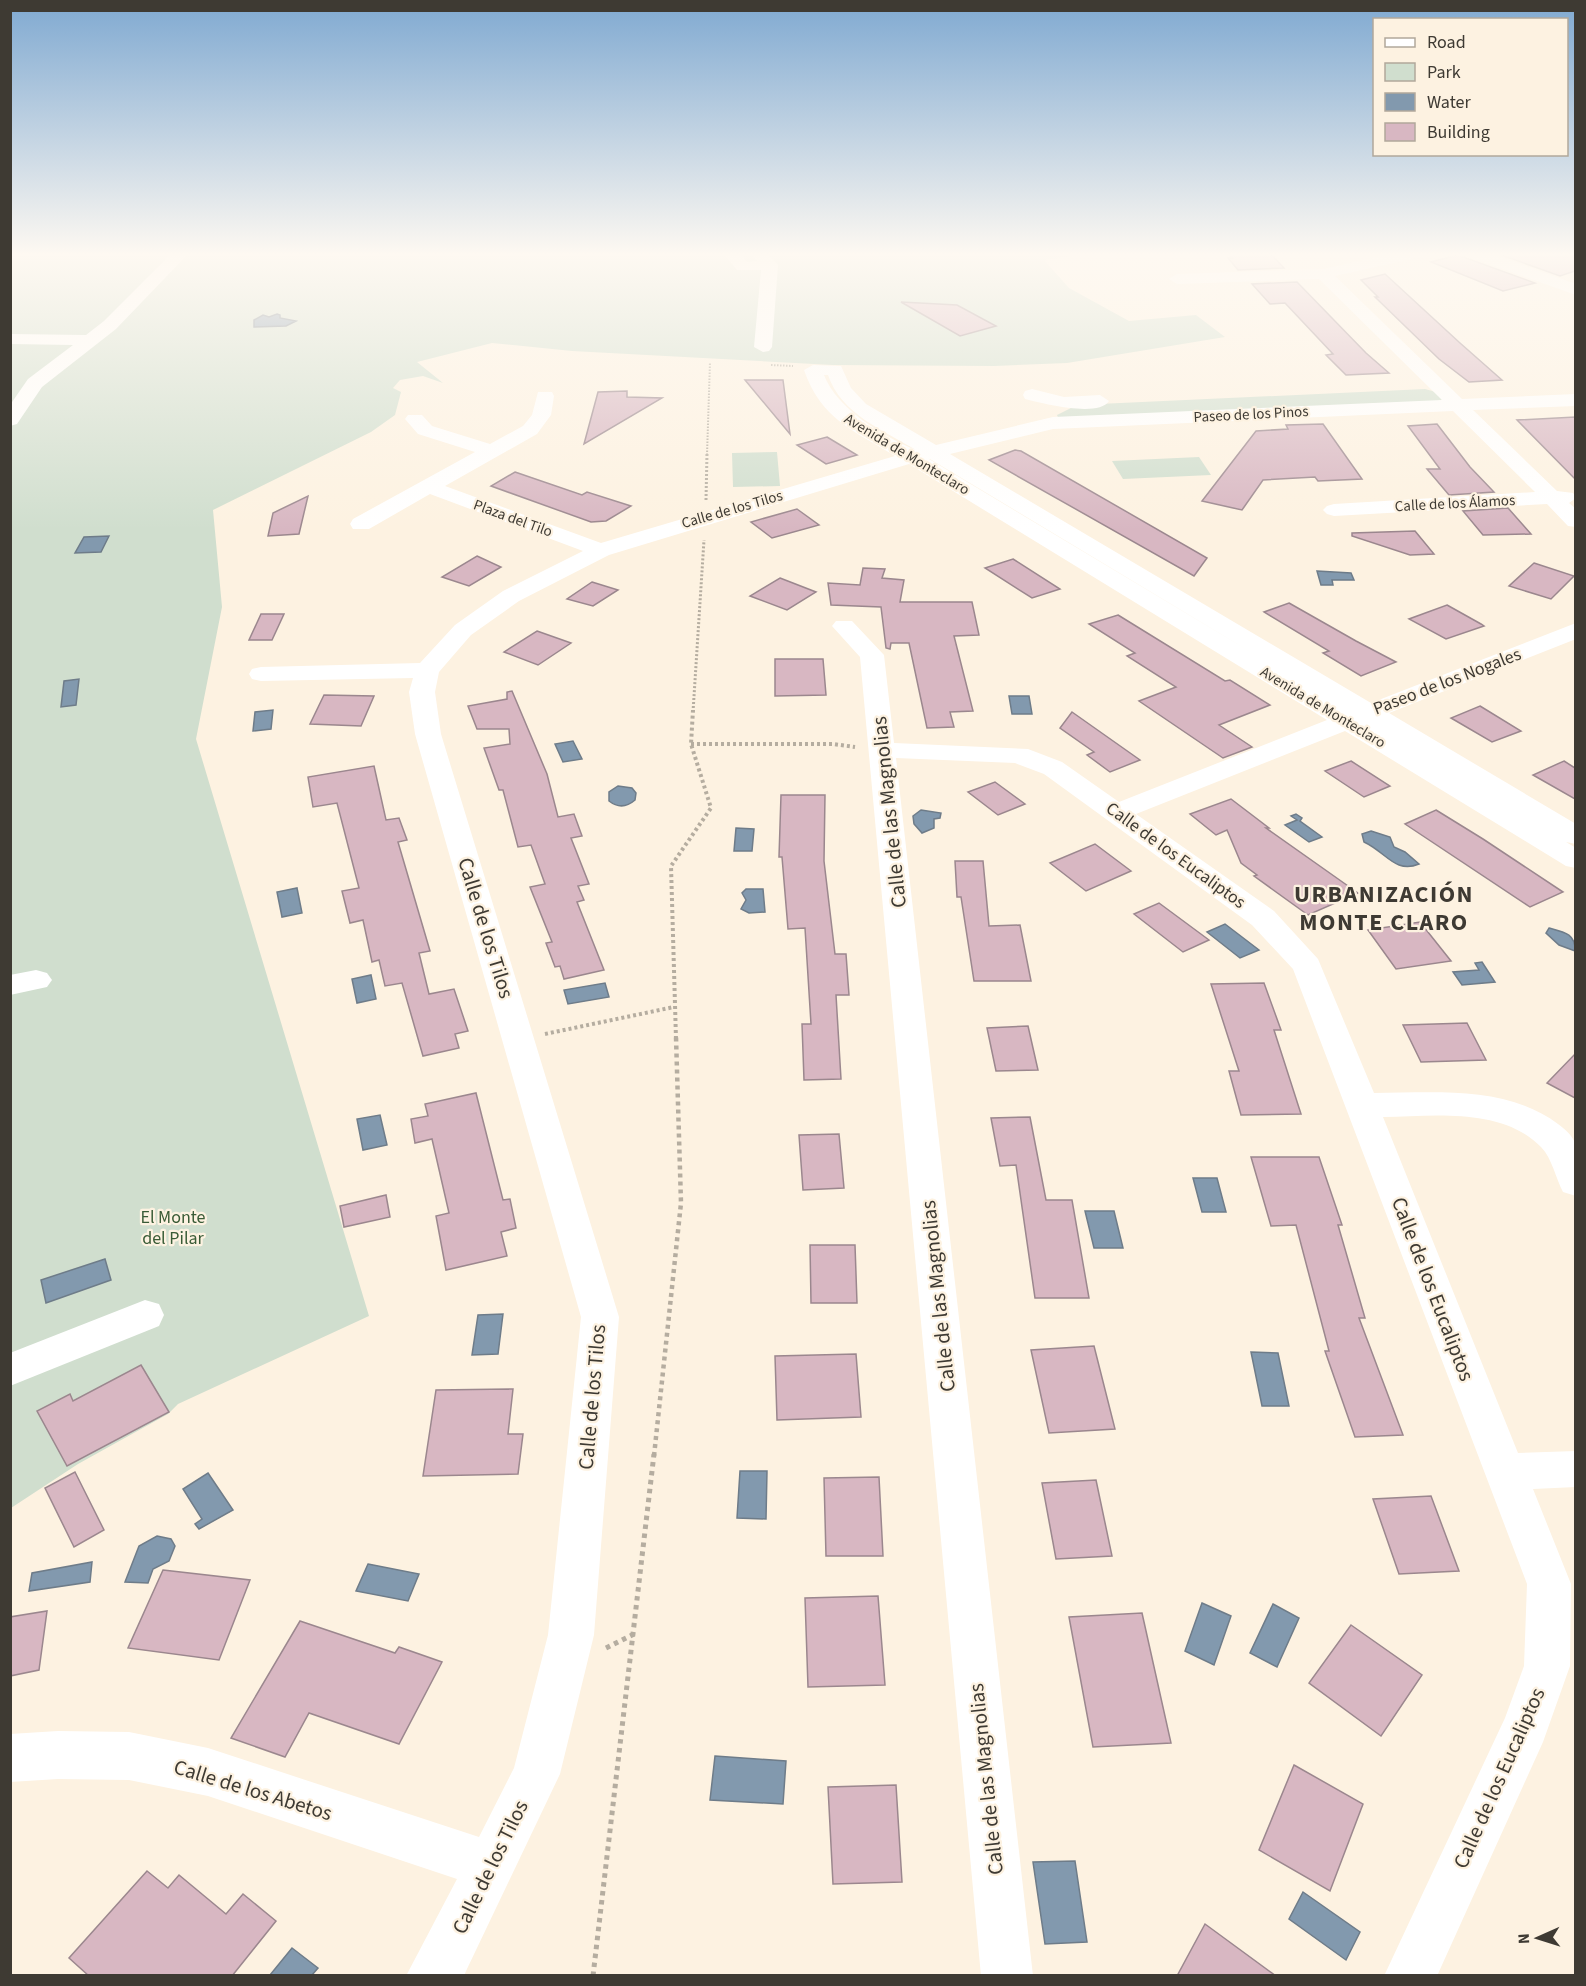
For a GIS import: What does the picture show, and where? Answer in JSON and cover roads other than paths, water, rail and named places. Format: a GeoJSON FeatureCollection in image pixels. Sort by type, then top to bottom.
{"type":"FeatureCollection","features":[{"type":"Feature","properties":{"kind":"street"},"geometry":{"type":"LineString","coordinates":[[10,420],[35,383],[85,345]]}},
{"type":"Feature","properties":{"kind":"street"},"geometry":{"type":"LineString","coordinates":[[1395,345],[1575,521]]}},
{"type":"Feature","properties":{"kind":"street","name":"Avenida de Monteclaro"},"geometry":{"type":"LineString","coordinates":[[813,370],[820,392],[839,413],[922,455],[1357,717],[1575,860]]}},
{"type":"Feature","properties":{"kind":"street"},"geometry":{"type":"LineString","coordinates":[[1413,386],[1436,385]]}},
{"type":"Feature","properties":{"kind":"street"},"geometry":{"type":"LineString","coordinates":[[1032,395],[1064,403],[1122,400]]}},
{"type":"Feature","properties":{"kind":"street"},"geometry":{"type":"LineString","coordinates":[[361,524],[530,430],[541,415],[544,396]]}},
{"type":"Feature","properties":{"kind":"street","name":"Paseo de los Pinos"},"geometry":{"type":"LineString","coordinates":[[922,455],[1053,423],[1575,400]]}},
{"type":"Feature","properties":{"kind":"street"},"geometry":{"type":"LineString","coordinates":[[1053,423],[1048,413],[1064,403]]}},
{"type":"Feature","properties":{"kind":"street"},"geometry":{"type":"LineString","coordinates":[[415,419],[425,430],[492,451]]}},
{"type":"Feature","properties":{"kind":"street","name":"Calle de los Tilos"},"geometry":{"type":"LineString","coordinates":[[432,1976],[448,1953],[489,1865],[536,1774],[571,1635],[600,1317],[428,734],[422,692],[427,670],[463,630],[510,597],[601,550],[706,516],[922,455]]}},
{"type":"Feature","properties":{"kind":"street","name":"Plaza del Tilo"},"geometry":{"type":"LineString","coordinates":[[426,486],[601,550]]}},
{"type":"Feature","properties":{"kind":"street","name":"Calle de los Álamos"},"geometry":{"type":"LineString","coordinates":[[1334,510],[1575,496]]}},
{"type":"Feature","properties":{"kind":"street","name":"Calle de las Magnolias"},"geometry":{"type":"LineString","coordinates":[[844,626],[872,655],[1007,1976]]}},
{"type":"Feature","properties":{"kind":"street","name":"Paseo de los Nogales"},"geometry":{"type":"LineString","coordinates":[[1118,812],[1572,634]]}},
{"type":"Feature","properties":{"kind":"street"},"geometry":{"type":"LineString","coordinates":[[261,674],[427,670]]}},
{"type":"Feature","properties":{"kind":"street","name":"Avenida de Monteclaro"},"geometry":{"type":"LineString","coordinates":[[1357,717],[1575,836]]}},
{"type":"Feature","properties":{"kind":"street","name":"Calle de los Eucaliptos"},"geometry":{"type":"LineString","coordinates":[[883,750],[1019,755],[1053,768],[1118,812],[1263,918],[1307,966],[1549,1584],[1547,1666],[1526,1726],[1410,1976]]}},
{"type":"Feature","properties":{"kind":"street"},"geometry":{"type":"LineString","coordinates":[[1362,1105],[1480,1106],[1525,1117],[1554,1139],[1575,1184]]}},
{"type":"Feature","properties":{"kind":"street"},"geometry":{"type":"LineString","coordinates":[[10,1370],[145,1315]]}},
{"type":"Feature","properties":{"kind":"street"},"geometry":{"type":"LineString","coordinates":[[1505,1472],[1575,1469]]}},
{"type":"Feature","properties":{"kind":"street","name":"Calle de los Abetos"},"geometry":{"type":"LineString","coordinates":[[10,1758],[58,1755],[129,1756],[208,1772],[489,1865]]}},
{"type":"Feature","properties":{"kind":"water"},"geometry":{"type":"Polygon","coordinates":[[[109,536],[101,552],[75,553],[84,537],[109,536]]]}},
{"type":"Feature","properties":{"kind":"water"},"geometry":{"type":"Polygon","coordinates":[[[1317,571],[1351,573],[1354,580],[1332,580],[1333,585],[1321,585],[1317,571]]]}},
{"type":"Feature","properties":{"kind":"water"},"geometry":{"type":"Polygon","coordinates":[[[79,679],[76,705],[61,707],[64,681],[79,679]]]}},
{"type":"Feature","properties":{"kind":"water"},"geometry":{"type":"Polygon","coordinates":[[[1009,696],[1029,696],[1032,714],[1012,714],[1009,696]]]}},
{"type":"Feature","properties":{"kind":"water"},"geometry":{"type":"Polygon","coordinates":[[[273,710],[271,729],[253,731],[255,712],[273,710]]]}},
{"type":"Feature","properties":{"kind":"water"},"geometry":{"type":"Polygon","coordinates":[[[573,741],[582,759],[563,762],[555,744],[573,741]]]}},
{"type":"Feature","properties":{"kind":"water"},"geometry":{"type":"Polygon","coordinates":[[[618,786],[632,788],[636,793],[635,800],[622,806],[609,801],[609,792],[618,786]]]}},
{"type":"Feature","properties":{"kind":"water"},"geometry":{"type":"Polygon","coordinates":[[[921,810],[941,813],[940,818],[934,819],[934,828],[922,833],[914,824],[913,816],[921,810]]]}},
{"type":"Feature","properties":{"kind":"water"},"geometry":{"type":"Polygon","coordinates":[[[1296,814],[1302,818],[1300,821],[1322,837],[1309,842],[1285,825],[1297,820],[1291,816],[1296,814]]]}},
{"type":"Feature","properties":{"kind":"water"},"geometry":{"type":"Polygon","coordinates":[[[736,828],[754,829],[752,851],[734,851],[736,828]]]}},
{"type":"Feature","properties":{"kind":"water"},"geometry":{"type":"Polygon","coordinates":[[[1371,831],[1390,837],[1394,847],[1405,852],[1419,864],[1403,866],[1397,864],[1364,842],[1362,834],[1371,831]]]}},
{"type":"Feature","properties":{"kind":"water"},"geometry":{"type":"Polygon","coordinates":[[[297,888],[302,913],[282,917],[277,892],[297,888]]]}},
{"type":"Feature","properties":{"kind":"water"},"geometry":{"type":"Polygon","coordinates":[[[746,889],[763,889],[765,912],[749,913],[741,909],[746,900],[742,893],[746,889]]]}},
{"type":"Feature","properties":{"kind":"water"},"geometry":{"type":"Polygon","coordinates":[[[1225,924],[1259,950],[1240,958],[1207,932],[1225,924]]]}},
{"type":"Feature","properties":{"kind":"water"},"geometry":{"type":"Polygon","coordinates":[[[1549,928],[1571,937],[1575,951],[1559,945],[1546,933],[1549,928]]]}},
{"type":"Feature","properties":{"kind":"water"},"geometry":{"type":"Polygon","coordinates":[[[1482,962],[1495,982],[1462,985],[1453,972],[1479,970],[1475,963],[1482,962]]]}},
{"type":"Feature","properties":{"kind":"water"},"geometry":{"type":"Polygon","coordinates":[[[371,975],[376,999],[357,1003],[352,979],[371,975]]]}},
{"type":"Feature","properties":{"kind":"water"},"geometry":{"type":"Polygon","coordinates":[[[605,983],[609,997],[568,1004],[564,990],[605,983]]]}},
{"type":"Feature","properties":{"kind":"water"},"geometry":{"type":"Polygon","coordinates":[[[380,1115],[387,1145],[363,1150],[357,1119],[380,1115]]]}},
{"type":"Feature","properties":{"kind":"water"},"geometry":{"type":"Polygon","coordinates":[[[1193,1178],[1217,1178],[1226,1212],[1202,1212],[1193,1178]]]}},
{"type":"Feature","properties":{"kind":"water"},"geometry":{"type":"Polygon","coordinates":[[[1085,1211],[1114,1211],[1123,1248],[1094,1248],[1085,1211]]]}},
{"type":"Feature","properties":{"kind":"water"},"geometry":{"type":"Polygon","coordinates":[[[105,1259],[111,1280],[46,1303],[41,1280],[105,1259]]]}},
{"type":"Feature","properties":{"kind":"water"},"geometry":{"type":"Polygon","coordinates":[[[503,1314],[498,1354],[472,1355],[478,1315],[503,1314]]]}},
{"type":"Feature","properties":{"kind":"water"},"geometry":{"type":"Polygon","coordinates":[[[1251,1352],[1278,1353],[1289,1406],[1262,1406],[1251,1352]]]}},
{"type":"Feature","properties":{"kind":"water"},"geometry":{"type":"Polygon","coordinates":[[[740,1471],[767,1471],[766,1519],[737,1518],[740,1471]]]}},
{"type":"Feature","properties":{"kind":"water"},"geometry":{"type":"Polygon","coordinates":[[[208,1473],[233,1510],[199,1529],[195,1524],[202,1519],[183,1489],[208,1473]]]}},
{"type":"Feature","properties":{"kind":"water"},"geometry":{"type":"Polygon","coordinates":[[[157,1536],[171,1539],[175,1546],[169,1561],[153,1569],[148,1583],[125,1582],[139,1546],[157,1536]]]}},
{"type":"Feature","properties":{"kind":"water"},"geometry":{"type":"Polygon","coordinates":[[[92,1562],[90,1582],[29,1591],[32,1573],[92,1562]]]}},
{"type":"Feature","properties":{"kind":"water"},"geometry":{"type":"Polygon","coordinates":[[[368,1564],[419,1574],[408,1601],[356,1591],[368,1564]]]}},
{"type":"Feature","properties":{"kind":"water"},"geometry":{"type":"Polygon","coordinates":[[[1202,1603],[1231,1616],[1214,1665],[1185,1651],[1202,1603]]]}},
{"type":"Feature","properties":{"kind":"water"},"geometry":{"type":"Polygon","coordinates":[[[1273,1604],[1299,1618],[1277,1667],[1250,1653],[1273,1604]]]}},
{"type":"Feature","properties":{"kind":"water"},"geometry":{"type":"Polygon","coordinates":[[[715,1756],[786,1761],[783,1804],[710,1800],[715,1756]]]}},
{"type":"Feature","properties":{"kind":"water"},"geometry":{"type":"Polygon","coordinates":[[[1075,1861],[1087,1942],[1045,1944],[1033,1862],[1075,1861]]]}},
{"type":"Feature","properties":{"kind":"water"},"geometry":{"type":"Polygon","coordinates":[[[1303,1892],[1360,1932],[1346,1960],[1289,1919],[1303,1892]]]}},
{"type":"Feature","properties":{"kind":"water"},"geometry":{"type":"Polygon","coordinates":[[[292,1948],[318,1968],[312,1975],[270,1975],[292,1948]]]}},
{"type":"Feature","properties":{"kind":"district","name":"URBANIZACIÓN MONTE CLARO"},"geometry":{"type":"Point","coordinates":[1384,908]}},
{"type":"Feature","properties":{"kind":"park label","name":"El Monte del Pilar"},"geometry":{"type":"Point","coordinates":[173,1227]}}]}
